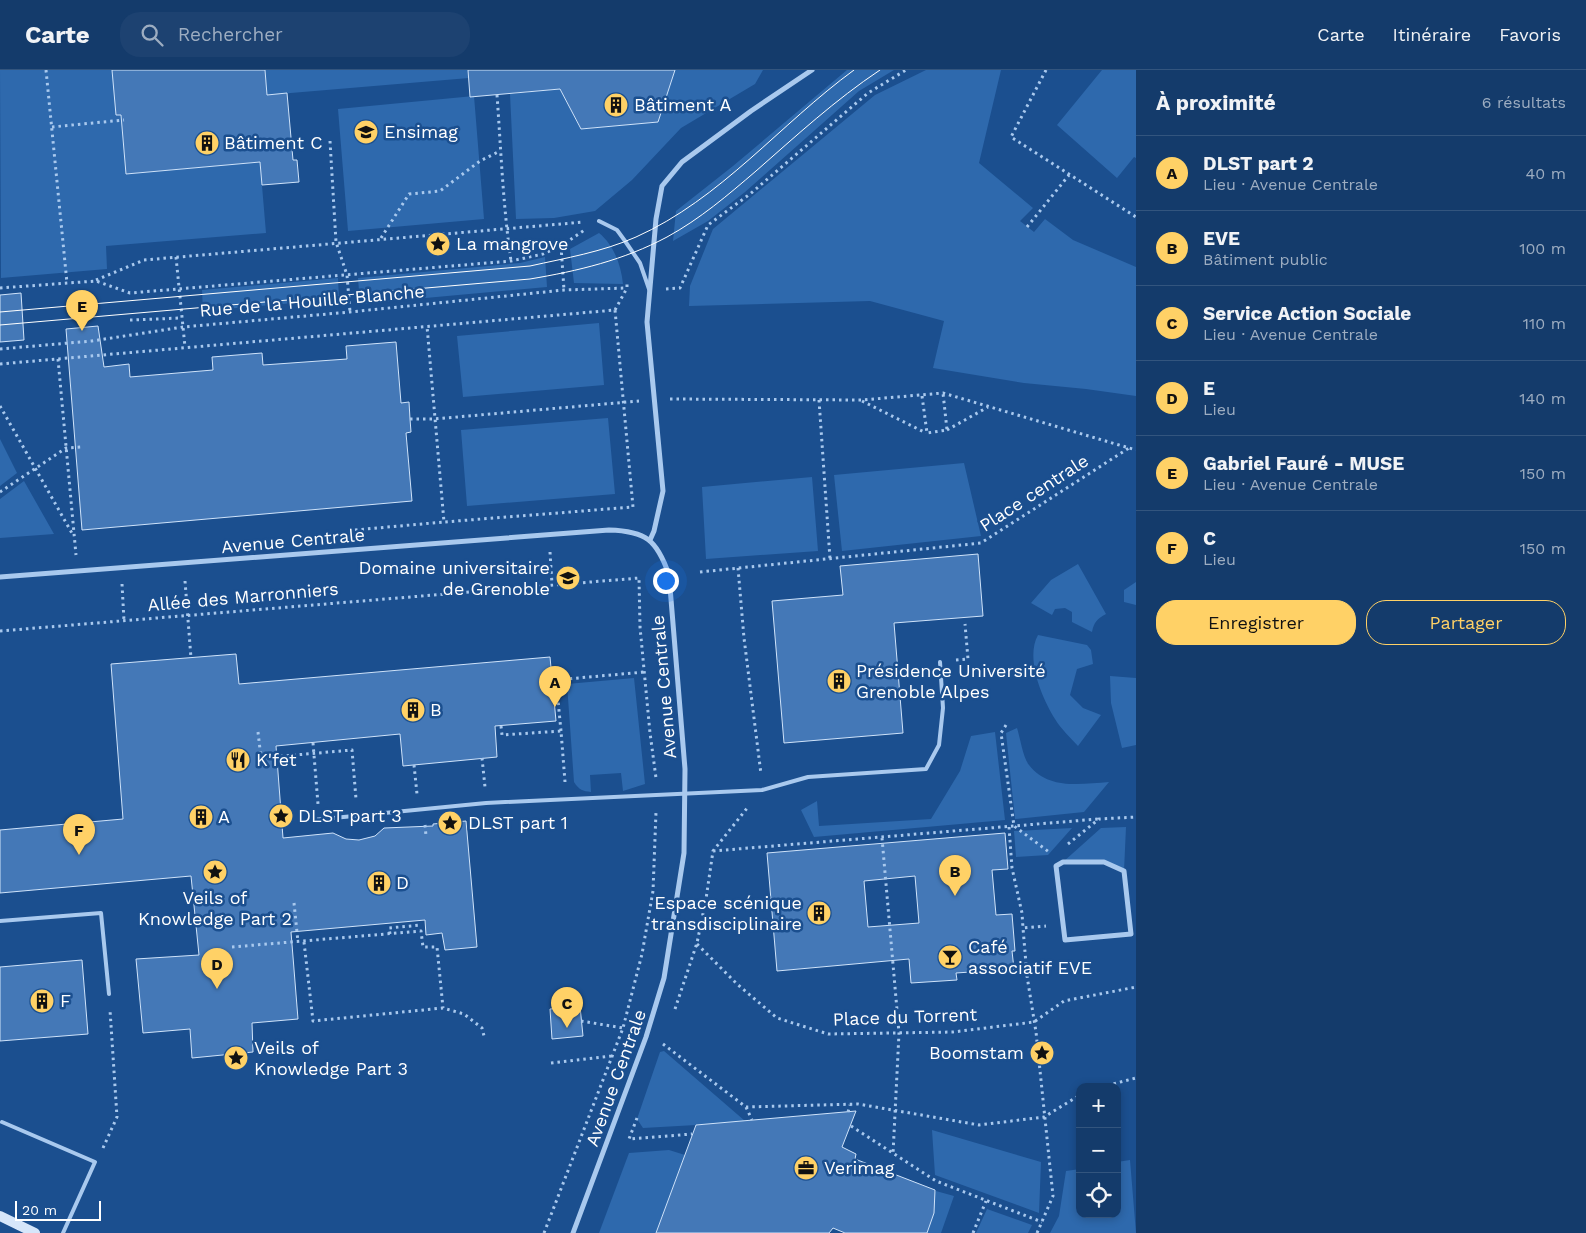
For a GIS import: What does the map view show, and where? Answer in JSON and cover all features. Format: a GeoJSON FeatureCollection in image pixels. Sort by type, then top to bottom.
{"type":"FeatureCollection","features":[{"type":"Feature","properties":{"kind":"street"},"geometry":{"type":"LineString","coordinates":[[650,540],[663,491],[647,322],[656,219],[662,186],[682,162],[751,111],[812,70]]}},
{"type":"Feature","properties":{"kind":"street","name":"Avenue Centrale"},"geometry":{"type":"LineString","coordinates":[[0,577],[609,530],[630,530],[650,540],[662,556],[669,575],[685,770],[684,853],[664,978],[646,1037],[574,1233]]}},
{"type":"Feature","properties":{"kind":"street"},"geometry":{"type":"LineString","coordinates":[[1063,862],[1104,862],[1124,871],[1130,934],[1065,940],[1056,866],[1063,862]]}},
{"type":"Feature","properties":{"kind":"street"},"geometry":{"type":"LineString","coordinates":[[0,1216],[35,1233]]}},
{"type":"Feature","properties":{"kind":"lane"},"geometry":{"type":"LineString","coordinates":[[599,220],[617,230],[621,235],[640,263],[649,289]]}},
{"type":"Feature","properties":{"kind":"lane"},"geometry":{"type":"LineString","coordinates":[[313,820],[486,803],[762,790],[808,777],[926,769],[939,746],[943,708],[940,662]]}},
{"type":"Feature","properties":{"kind":"lane"},"geometry":{"type":"LineString","coordinates":[[0,921],[101,913],[109,994]]}},
{"type":"Feature","properties":{"kind":"lane"},"geometry":{"type":"LineString","coordinates":[[2,1122],[95,1162],[63,1233]]}},
{"type":"Feature","properties":{"kind":"path"},"geometry":{"type":"LineString","coordinates":[[46,70],[67,283]]}},
{"type":"Feature","properties":{"kind":"path"},"geometry":{"type":"LineString","coordinates":[[661,289],[680,288],[708,225],[750,194],[868,93],[906,70]]}},
{"type":"Feature","properties":{"kind":"path"},"geometry":{"type":"LineString","coordinates":[[1046,70],[1011,137],[1136,218]]}},
{"type":"Feature","properties":{"kind":"path"},"geometry":{"type":"LineString","coordinates":[[498,95],[506,230],[511,261]]}},
{"type":"Feature","properties":{"kind":"path"},"geometry":{"type":"LineString","coordinates":[[52,128],[124,120]]}},
{"type":"Feature","properties":{"kind":"path"},"geometry":{"type":"LineString","coordinates":[[330,141],[336,242],[347,275],[350,312]]}},
{"type":"Feature","properties":{"kind":"path"},"geometry":{"type":"LineString","coordinates":[[381,238],[409,194],[440,191],[480,161],[500,152]]}},
{"type":"Feature","properties":{"kind":"path"},"geometry":{"type":"LineString","coordinates":[[1027,227],[1070,175]]}},
{"type":"Feature","properties":{"kind":"path"},"geometry":{"type":"LineString","coordinates":[[96,280],[130,294],[178,288],[511,261],[543,254],[561,246],[599,220]]}},
{"type":"Feature","properties":{"kind":"path"},"geometry":{"type":"LineString","coordinates":[[0,288],[96,280],[144,260],[381,238],[506,230],[599,220]]}},
{"type":"Feature","properties":{"kind":"path"},"geometry":{"type":"LineString","coordinates":[[561,246],[564,290]]}},
{"type":"Feature","properties":{"kind":"path"},"geometry":{"type":"LineString","coordinates":[[176,257],[185,347]]}},
{"type":"Feature","properties":{"kind":"path","name":"Rue de la Houille Blanche"},"geometry":{"type":"LineString","coordinates":[[0,349],[92,340],[183,327],[564,290],[627,288]]}},
{"type":"Feature","properties":{"kind":"path"},"geometry":{"type":"LineString","coordinates":[[0,364],[185,347],[427,326],[614,310],[632,506],[444,522],[427,326]]}},
{"type":"Feature","properties":{"kind":"path"},"geometry":{"type":"LineString","coordinates":[[130,320],[181,318]]}},
{"type":"Feature","properties":{"kind":"path"},"geometry":{"type":"LineString","coordinates":[[58,359],[78,571]]}},
{"type":"Feature","properties":{"kind":"path"},"geometry":{"type":"LineString","coordinates":[[943,393],[947,430]]}},
{"type":"Feature","properties":{"kind":"path","name":"Place centrale"},"geometry":{"type":"LineString","coordinates":[[410,419],[434,419],[654,399],[862,400],[943,393],[1136,450]]}},
{"type":"Feature","properties":{"kind":"path"},"geometry":{"type":"LineString","coordinates":[[922,396],[927,433]]}},
{"type":"Feature","properties":{"kind":"path"},"geometry":{"type":"LineString","coordinates":[[820,400],[830,559]]}},
{"type":"Feature","properties":{"kind":"path"},"geometry":{"type":"LineString","coordinates":[[862,400],[927,433],[947,430],[988,407]]}},
{"type":"Feature","properties":{"kind":"path"},"geometry":{"type":"LineString","coordinates":[[0,406],[74,538]]}},
{"type":"Feature","properties":{"kind":"path"},"geometry":{"type":"LineString","coordinates":[[0,492],[66,448],[82,446]]}},
{"type":"Feature","properties":{"kind":"path","name":"Place centrale"},"geometry":{"type":"LineString","coordinates":[[700,572],[981,544],[1129,448]]}},
{"type":"Feature","properties":{"kind":"path"},"geometry":{"type":"LineString","coordinates":[[550,551],[552,584]]}},
{"type":"Feature","properties":{"kind":"path"},"geometry":{"type":"LineString","coordinates":[[738,568],[744,638],[762,790],[713,850],[882,838],[1099,819]]}},
{"type":"Feature","properties":{"kind":"path","name":"Allée des Marronniers"},"geometry":{"type":"LineString","coordinates":[[0,631],[639,578],[640,627],[644,672]]}},
{"type":"Feature","properties":{"kind":"path"},"geometry":{"type":"LineString","coordinates":[[122,580],[124,621]]}},
{"type":"Feature","properties":{"kind":"path"},"geometry":{"type":"LineString","coordinates":[[185,581],[191,658]]}},
{"type":"Feature","properties":{"kind":"path"},"geometry":{"type":"LineString","coordinates":[[940,662],[968,659],[965,624]]}},
{"type":"Feature","properties":{"kind":"path"},"geometry":{"type":"LineString","coordinates":[[544,1233],[623,1028],[642,954],[653,891],[657,795],[644,672],[556,680],[566,800]]}},
{"type":"Feature","properties":{"kind":"path"},"geometry":{"type":"LineString","coordinates":[[1006,725],[1001,733],[1014,826],[1054,856]]}},
{"type":"Feature","properties":{"kind":"path"},"geometry":{"type":"LineString","coordinates":[[500,726],[502,735],[561,731]]}},
{"type":"Feature","properties":{"kind":"path"},"geometry":{"type":"LineString","coordinates":[[258,732],[261,758],[352,750],[357,816]]}},
{"type":"Feature","properties":{"kind":"path"},"geometry":{"type":"LineString","coordinates":[[313,743],[320,819]]}},
{"type":"Feature","properties":{"kind":"path"},"geometry":{"type":"LineString","coordinates":[[482,758],[486,803]]}},
{"type":"Feature","properties":{"kind":"path"},"geometry":{"type":"LineString","coordinates":[[414,765],[418,810]]}},
{"type":"Feature","properties":{"kind":"path"},"geometry":{"type":"LineString","coordinates":[[1009,826],[1012,868],[1022,913],[1023,928]]}},
{"type":"Feature","properties":{"kind":"path"},"geometry":{"type":"LineString","coordinates":[[882,838],[899,1033],[893,1154]]}},
{"type":"Feature","properties":{"kind":"path"},"geometry":{"type":"LineString","coordinates":[[294,903],[298,942]]}},
{"type":"Feature","properties":{"kind":"path"},"geometry":{"type":"LineString","coordinates":[[390,934],[389,928],[422,925]]}},
{"type":"Feature","properties":{"kind":"path"},"geometry":{"type":"LineString","coordinates":[[232,948],[421,931],[423,947],[437,946],[443,1008]]}},
{"type":"Feature","properties":{"kind":"path"},"geometry":{"type":"LineString","coordinates":[[304,942],[313,1021],[443,1008],[464,1014],[482,1028],[484,1036]]}},
{"type":"Feature","properties":{"kind":"path","name":"Place du Torrent"},"geometry":{"type":"LineString","coordinates":[[697,943],[737,984],[777,1018],[828,1034],[953,1032],[1034,1022],[1064,1001],[1136,987]]}},
{"type":"Feature","properties":{"kind":"path"},"geometry":{"type":"LineString","coordinates":[[95,1162],[118,1117],[109,994]]}},
{"type":"Feature","properties":{"kind":"path"},"geometry":{"type":"LineString","coordinates":[[581,1021],[623,1028]]}},
{"type":"Feature","properties":{"kind":"path"},"geometry":{"type":"LineString","coordinates":[[1034,1022],[1053,1196],[1037,1233]]}},
{"type":"Feature","properties":{"kind":"path"},"geometry":{"type":"LineString","coordinates":[[663,1044],[746,1107],[752,1120]]}},
{"type":"Feature","properties":{"kind":"path"},"geometry":{"type":"LineString","coordinates":[[551,1063],[612,1056]]}},
{"type":"Feature","properties":{"kind":"path"},"geometry":{"type":"LineString","coordinates":[[1117,1083],[1136,1078]]}},
{"type":"Feature","properties":{"kind":"path"},"geometry":{"type":"LineString","coordinates":[[746,1107],[858,1104],[979,1124],[1044,1117],[1076,1097]]}},
{"type":"Feature","properties":{"kind":"path"},"geometry":{"type":"LineString","coordinates":[[848,1112],[850,1105]]}},
{"type":"Feature","properties":{"kind":"path"},"geometry":{"type":"LineString","coordinates":[[851,1126],[936,1181],[1042,1222]]}},
{"type":"Feature","properties":{"kind":"path"},"geometry":{"type":"LineString","coordinates":[[630,1139],[692,1134]]}},
{"type":"Feature","properties":{"kind":"path"},"geometry":{"type":"LineString","coordinates":[[973,1233],[986,1201]]}},
{"type":"Feature","properties":{"kind":"shaded area"},"geometry":{"type":"Polygon","coordinates":[[[0,70],[112,70],[124,115],[125,127],[122,127],[126,174],[260,162],[266,233],[106,246],[107,269],[1,278],[0,70]]]}},
{"type":"Feature","properties":{"kind":"shaded area"},"geometry":{"type":"Polygon","coordinates":[[[265,70],[468,70],[469,78],[267,95],[265,70]]]}},
{"type":"Feature","properties":{"kind":"shaded area"},"geometry":{"type":"Polygon","coordinates":[[[675,70],[763,70],[755,84],[681,128],[632,180],[595,211],[554,218],[516,219],[510,94],[560,89],[580,128],[583,129],[658,122],[675,70]]]}},
{"type":"Feature","properties":{"kind":"shaded area"},"geometry":{"type":"Polygon","coordinates":[[[847,70],[894,70],[859,91],[745,192],[708,221],[673,241],[676,211],[733,166],[847,70]]]}},
{"type":"Feature","properties":{"kind":"shaded area"},"geometry":{"type":"Polygon","coordinates":[[[926,70],[1001,70],[979,163],[1033,208],[1020,221],[1034,232],[1045,219],[1073,240],[1136,267],[1136,396],[1024,383],[933,368],[944,321],[870,301],[689,306],[690,286],[713,229],[875,95],[926,70]]]}},
{"type":"Feature","properties":{"kind":"shaded area"},"geometry":{"type":"Polygon","coordinates":[[[1102,70],[1136,70],[1136,158],[1134,157],[1117,178],[1057,125],[1102,70]]]}},
{"type":"Feature","properties":{"kind":"shaded area"},"geometry":{"type":"Polygon","coordinates":[[[474,96],[484,219],[348,231],[338,109],[474,96]]]}},
{"type":"Feature","properties":{"kind":"shaded area"},"geometry":{"type":"Polygon","coordinates":[[[599,233],[613,249],[621,270],[623,284],[574,283],[570,249],[599,233]]]}},
{"type":"Feature","properties":{"kind":"shaded area"},"geometry":{"type":"Polygon","coordinates":[[[545,257],[547,287],[360,304],[358,278],[520,263],[545,257]]]}},
{"type":"Feature","properties":{"kind":"shaded area"},"geometry":{"type":"Polygon","coordinates":[[[338,278],[339,299],[203,311],[202,290],[338,278]]]}},
{"type":"Feature","properties":{"kind":"shaded area"},"geometry":{"type":"Polygon","coordinates":[[[599,323],[604,385],[463,397],[457,336],[599,323]]]}},
{"type":"Feature","properties":{"kind":"shaded area"},"geometry":{"type":"Polygon","coordinates":[[[608,418],[615,494],[467,506],[461,430],[608,418]]]}},
{"type":"Feature","properties":{"kind":"shaded area"},"geometry":{"type":"Polygon","coordinates":[[[0,439],[17,473],[0,486],[0,439]]]}},
{"type":"Feature","properties":{"kind":"shaded area"},"geometry":{"type":"Polygon","coordinates":[[[964,463],[981,536],[842,551],[834,475],[964,463]]]}},
{"type":"Feature","properties":{"kind":"shaded area"},"geometry":{"type":"Polygon","coordinates":[[[812,477],[818,551],[706,559],[702,487],[812,477]]]}},
{"type":"Feature","properties":{"kind":"shaded area"},"geometry":{"type":"Polygon","coordinates":[[[24,481],[54,534],[0,538],[0,499],[24,481]]]}},
{"type":"Feature","properties":{"kind":"shaded area"},"geometry":{"type":"Polygon","coordinates":[[[1078,564],[1106,614],[1096,621],[1092,632],[1072,622],[1072,612],[1065,608],[1055,609],[1052,615],[1031,603],[1051,580],[1078,564]]]}},
{"type":"Feature","properties":{"kind":"shaded area"},"geometry":{"type":"Polygon","coordinates":[[[1136,582],[1136,605],[1124,602],[1124,590],[1136,582]]]}},
{"type":"Feature","properties":{"kind":"shaded area"},"geometry":{"type":"Polygon","coordinates":[[[1038,635],[1087,645],[1091,650],[1093,664],[1077,669],[1070,695],[1083,708],[1101,715],[1078,746],[1057,723],[1040,689],[1033,655],[1034,644],[1038,635]]]}},
{"type":"Feature","properties":{"kind":"shaded area"},"geometry":{"type":"Polygon","coordinates":[[[1110,676],[1136,678],[1136,745],[1122,748],[1111,703],[1110,676]]]}},
{"type":"Feature","properties":{"kind":"shaded area"},"geometry":{"type":"Polygon","coordinates":[[[634,678],[645,784],[623,791],[621,773],[590,775],[591,792],[581,790],[574,782],[567,684],[634,678]]]}},
{"type":"Feature","properties":{"kind":"shaded area"},"geometry":{"type":"Polygon","coordinates":[[[1017,728],[1027,762],[1037,773],[1055,782],[1066,784],[1109,782],[1084,812],[1015,819],[1006,733],[1017,728]]]}},
{"type":"Feature","properties":{"kind":"shaded area"},"geometry":{"type":"Polygon","coordinates":[[[995,732],[1005,820],[814,837],[801,810],[817,801],[819,826],[931,819],[960,771],[971,736],[995,732]]]}},
{"type":"Feature","properties":{"kind":"shaded area"},"geometry":{"type":"Polygon","coordinates":[[[1126,827],[1124,871],[1104,862],[1063,862],[1101,828],[1126,827]]]}},
{"type":"Feature","properties":{"kind":"shaded area"},"geometry":{"type":"Polygon","coordinates":[[[1072,828],[1048,855],[1016,857],[1014,831],[1072,828]]]}},
{"type":"Feature","properties":{"kind":"shaded area"},"geometry":{"type":"Polygon","coordinates":[[[664,1051],[745,1121],[643,1128],[637,1119],[660,1052],[664,1051]]]}},
{"type":"Feature","properties":{"kind":"shaded area"},"geometry":{"type":"Polygon","coordinates":[[[932,1130],[1041,1162],[1039,1213],[935,1175],[932,1130]]]}},
{"type":"Feature","properties":{"kind":"shaded area"},"geometry":{"type":"Polygon","coordinates":[[[669,1150],[685,1155],[656,1233],[599,1233],[629,1153],[669,1150]]]}},
{"type":"Feature","properties":{"kind":"shaded area"},"geometry":{"type":"Polygon","coordinates":[[[1130,1160],[1136,1233],[1050,1233],[1059,1216],[1066,1171],[1076,1170],[1076,1218],[1121,1218],[1121,1161],[1130,1160]]]}},
{"type":"Feature","properties":{"kind":"shaded area"},"geometry":{"type":"Polygon","coordinates":[[[935,1192],[954,1196],[941,1233],[927,1233],[935,1192]]]}},
{"type":"Feature","properties":{"kind":"shaded area"},"geometry":{"type":"Polygon","coordinates":[[[987,1209],[1032,1225],[1028,1233],[976,1233],[987,1209]]]}},
{"type":"Feature","properties":{"kind":"building","name":"Bâtiment C"},"geometry":{"type":"Polygon","coordinates":[[[112,70],[265,70],[267,95],[287,93],[293,160],[297,160],[299,182],[262,185],[260,162],[126,174],[121,115],[116,115],[112,70]]]}},
{"type":"Feature","properties":{"kind":"building","name":"Bâtiment A"},"geometry":{"type":"Polygon","coordinates":[[[468,70],[675,70],[658,122],[581,129],[560,89],[470,97],[468,70]]]}},
{"type":"Feature","properties":{"kind":"building"},"geometry":{"type":"Polygon","coordinates":[[[21,293],[24,340],[0,342],[0,295],[21,293]]]}},
{"type":"Feature","properties":{"kind":"building"},"geometry":{"type":"Polygon","coordinates":[[[98,326],[104,367],[129,364],[130,377],[213,370],[212,357],[262,353],[263,365],[347,359],[346,346],[396,342],[401,403],[409,402],[411,432],[406,433],[412,501],[82,530],[66,329],[98,326]]]}},
{"type":"Feature","properties":{"kind":"building","name":"Présidence Université Grenoble Alpes"},"geometry":{"type":"Polygon","coordinates":[[[978,554],[983,616],[894,623],[903,733],[784,743],[772,601],[843,595],[840,566],[978,554]]]}},
{"type":"Feature","properties":{"kind":"building"},"geometry":{"type":"Polygon","coordinates":[[[236,654],[239,684],[550,657],[556,721],[495,726],[497,757],[403,766],[400,734],[276,746],[283,838],[333,833],[346,839],[359,840],[375,836],[384,828],[433,826],[433,824],[466,821],[477,947],[445,950],[442,933],[426,935],[425,920],[291,932],[298,1019],[252,1023],[253,1052],[192,1058],[190,1029],[143,1033],[136,959],[199,955],[191,876],[0,893],[0,830],[123,819],[111,664],[236,654]]]}},
{"type":"Feature","properties":{"kind":"building"},"geometry":{"type":"Polygon","coordinates":[[[1005,833],[1008,869],[992,870],[996,915],[1012,914],[1015,951],[1012,951],[1014,969],[956,973],[957,980],[911,983],[909,959],[777,971],[767,853],[1005,833]],[[915,876],[864,881],[868,927],[919,923],[915,876]]]}},
{"type":"Feature","properties":{"kind":"building","name":"F"},"geometry":{"type":"Polygon","coordinates":[[[82,960],[88,1034],[0,1041],[0,967],[82,960]]]}},
{"type":"Feature","properties":{"kind":"building"},"geometry":{"type":"Polygon","coordinates":[[[580,1006],[583,1036],[552,1039],[550,1009],[580,1006]]]}},
{"type":"Feature","properties":{"kind":"building"},"geometry":{"type":"Polygon","coordinates":[[[856,1111],[842,1147],[856,1154],[855,1159],[935,1190],[934,1213],[927,1233],[845,1233],[833,1228],[829,1233],[656,1233],[696,1125],[856,1111]]]}},
{"type":"Feature","properties":{"kind":"tram line"},"geometry":{"type":"LineString","coordinates":[[0,312],[530,266],[597,251],[636,237],[667,221],[696,202],[723,182],[827,91],[854,70]]}},
{"type":"Feature","properties":{"kind":"tram line"},"geometry":{"type":"LineString","coordinates":[[0,325],[530,279],[600,264],[651,245],[691,222],[735,189],[832,106],[880,70]]}},
{"type":"Feature","properties":{"kind":"place","name":"Bâtiment A"},"geometry":{"type":"Point","coordinates":[616,105]}},
{"type":"Feature","properties":{"kind":"place","name":"Ensimag"},"geometry":{"type":"Point","coordinates":[366,132]}},
{"type":"Feature","properties":{"kind":"place","name":"Bâtiment C"},"geometry":{"type":"Point","coordinates":[207,143]}},
{"type":"Feature","properties":{"kind":"place","name":"La mangrove"},"geometry":{"type":"Point","coordinates":[438,244]}},
{"type":"Feature","properties":{"kind":"place","name":"Gabriel Fauré - MUSE"},"geometry":{"type":"Point","coordinates":[82,331]}},
{"type":"Feature","properties":{"kind":"place","name":"Domaine universitaire de Grenoble"},"geometry":{"type":"Point","coordinates":[568,578]}},
{"type":"Feature","properties":{"kind":"place","name":"Présidence Université Grenoble Alpes"},"geometry":{"type":"Point","coordinates":[839,681]}},
{"type":"Feature","properties":{"kind":"place","name":"DLST part 2"},"geometry":{"type":"Point","coordinates":[555,707]}},
{"type":"Feature","properties":{"kind":"place","name":"B"},"geometry":{"type":"Point","coordinates":[413,710]}},
{"type":"Feature","properties":{"kind":"place","name":"K'fet"},"geometry":{"type":"Point","coordinates":[238,760]}},
{"type":"Feature","properties":{"kind":"place","name":"DLST part 3"},"geometry":{"type":"Point","coordinates":[281,816]}},
{"type":"Feature","properties":{"kind":"place","name":"A"},"geometry":{"type":"Point","coordinates":[201,817]}},
{"type":"Feature","properties":{"kind":"place","name":"DLST part 1"},"geometry":{"type":"Point","coordinates":[450,823]}},
{"type":"Feature","properties":{"kind":"place","name":"C"},"geometry":{"type":"Point","coordinates":[79,855]}},
{"type":"Feature","properties":{"kind":"place","name":"Veils of Knowledge Part 2"},"geometry":{"type":"Point","coordinates":[215,872]}},
{"type":"Feature","properties":{"kind":"place","name":"D"},"geometry":{"type":"Point","coordinates":[379,883]}},
{"type":"Feature","properties":{"kind":"place","name":"EVE"},"geometry":{"type":"Point","coordinates":[955,896]}},
{"type":"Feature","properties":{"kind":"place","name":"Espace scénique transdisciplinaire"},"geometry":{"type":"Point","coordinates":[819,913]}},
{"type":"Feature","properties":{"kind":"place","name":"Café associatif EVE"},"geometry":{"type":"Point","coordinates":[950,957]}},
{"type":"Feature","properties":{"kind":"place","name":"E"},"geometry":{"type":"Point","coordinates":[217,989]}},
{"type":"Feature","properties":{"kind":"place","name":"F"},"geometry":{"type":"Point","coordinates":[42,1001]}},
{"type":"Feature","properties":{"kind":"place","name":"Service Action Sociale"},"geometry":{"type":"Point","coordinates":[567,1028]}},
{"type":"Feature","properties":{"kind":"place","name":"Boomstam"},"geometry":{"type":"Point","coordinates":[1042,1053]}},
{"type":"Feature","properties":{"kind":"place","name":"Veils of Knowledge Part 3"},"geometry":{"type":"Point","coordinates":[236,1058]}},
{"type":"Feature","properties":{"kind":"place","name":"Verimag"},"geometry":{"type":"Point","coordinates":[806,1168]}}]}
